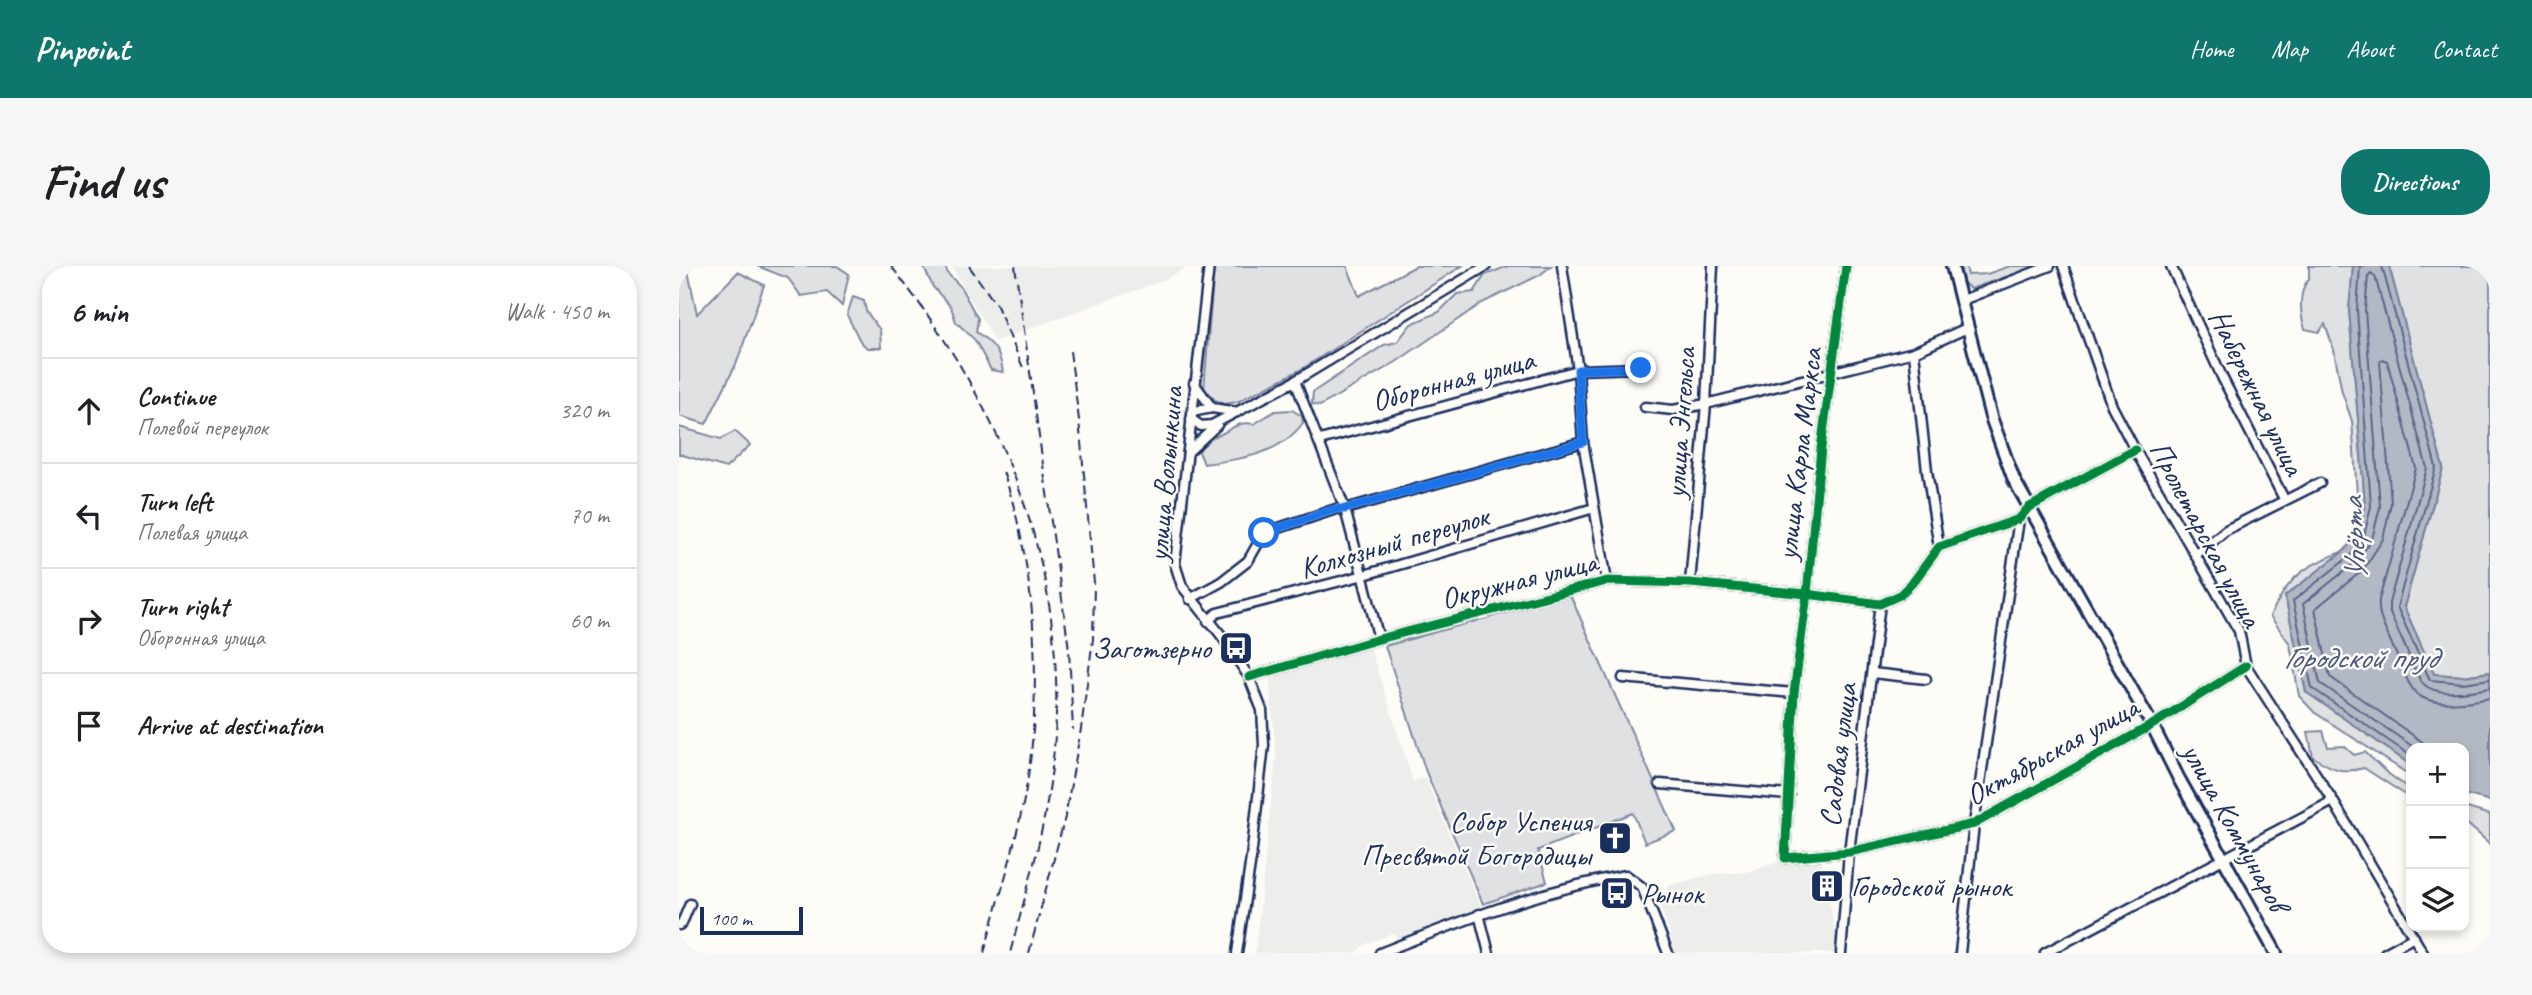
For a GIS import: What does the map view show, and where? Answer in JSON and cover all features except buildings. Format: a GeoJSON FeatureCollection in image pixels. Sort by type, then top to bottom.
{"type":"FeatureCollection","features":[{"type":"Feature","properties":{"kind":"main road","name":"улица Коммунаров"},"geometry":{"type":"LineString","coordinates":[[1952,266],[2003,454],[2028,508],[2152,725],[2276,953]]}},
{"type":"Feature","properties":{"kind":"street","name":"улица Волынкина"},"geometry":{"type":"LineString","coordinates":[[1209,266],[1175,564],[1182,586],[1190,599],[1221,635],[1249,677],[1262,710],[1264,746],[1237,953]]}},
{"type":"Feature","properties":{"kind":"street"},"geometry":{"type":"LineString","coordinates":[[1237,412],[1212,408],[1192,416],[1201,426],[1212,425],[1296,382],[1486,266]]}},
{"type":"Feature","properties":{"kind":"street"},"geometry":{"type":"LineString","coordinates":[[1562,266],[1578,370],[1583,442],[1607,581]]}},
{"type":"Feature","properties":{"kind":"street","name":"улица Энгельса"},"geometry":{"type":"LineString","coordinates":[[1690,583],[1706,404],[1713,266]]}},
{"type":"Feature","properties":{"kind":"street","name":"улица Карла Маркса"},"geometry":{"type":"LineString","coordinates":[[1785,858],[1794,693],[1821,448],[1846,266]]}},
{"type":"Feature","properties":{"kind":"street"},"geometry":{"type":"LineString","coordinates":[[1961,301],[2050,266]]}},
{"type":"Feature","properties":{"kind":"street","name":"Пролетарская улица"},"geometry":{"type":"LineString","coordinates":[[2063,266],[2112,406],[2239,631],[2246,666],[2333,801],[2423,953]]}},
{"type":"Feature","properties":{"kind":"street","name":"Набережная улица"},"geometry":{"type":"LineString","coordinates":[[2171,266],[2284,499]]}},
{"type":"Feature","properties":{"kind":"street"},"geometry":{"type":"LineString","coordinates":[[1645,407],[1672,411],[1706,404],[1914,352],[1967,328]]}},
{"type":"Feature","properties":{"kind":"street"},"geometry":{"type":"LineString","coordinates":[[1914,352],[1927,471],[1939,547]]}},
{"type":"Feature","properties":{"kind":"street","name":"Оборонная улица"},"geometry":{"type":"LineString","coordinates":[[1319,440],[1578,370],[1641,368]]}},
{"type":"Feature","properties":{"kind":"street"},"geometry":{"type":"LineString","coordinates":[[1296,382],[1345,509],[1379,639]]}},
{"type":"Feature","properties":{"kind":"street"},"geometry":{"type":"LineString","coordinates":[[1194,383],[1212,408]]}},
{"type":"Feature","properties":{"kind":"street"},"geometry":{"type":"LineString","coordinates":[[1188,452],[1196,442],[1237,412]]}},
{"type":"Feature","properties":{"kind":"street"},"geometry":{"type":"LineString","coordinates":[[1190,599],[1221,582],[1248,561],[1264,533],[1335,509],[1345,509],[1583,442]]}},
{"type":"Feature","properties":{"kind":"street"},"geometry":{"type":"LineString","coordinates":[[1880,604],[1900,595],[1939,547],[2018,519],[2028,508],[2135,450]]}},
{"type":"Feature","properties":{"kind":"street"},"geometry":{"type":"LineString","coordinates":[[2197,554],[2226,530],[2320,483]]}},
{"type":"Feature","properties":{"kind":"street","name":"Колхозный переулок"},"geometry":{"type":"LineString","coordinates":[[1208,621],[1217,613],[1364,575],[1594,508]]}},
{"type":"Feature","properties":{"kind":"street"},"geometry":{"type":"LineString","coordinates":[[1960,953],[1974,824],[2018,519]]}},
{"type":"Feature","properties":{"kind":"street","name":"Окружная улица"},"geometry":{"type":"LineString","coordinates":[[1249,677],[1379,639],[1607,581],[1690,583],[1880,604]]}},
{"type":"Feature","properties":{"kind":"street","name":"Садовая улица"},"geometry":{"type":"LineString","coordinates":[[1840,953],[1849,852],[1880,604]]}},
{"type":"Feature","properties":{"kind":"street","name":"Октябрьская улица"},"geometry":{"type":"LineString","coordinates":[[1785,858],[1849,852],[1974,824],[2152,725],[2246,666]]}},
{"type":"Feature","properties":{"kind":"street"},"geometry":{"type":"LineString","coordinates":[[1872,673],[1926,680]]}},
{"type":"Feature","properties":{"kind":"street"},"geometry":{"type":"LineString","coordinates":[[1623,678],[1794,693]]}},
{"type":"Feature","properties":{"kind":"street"},"geometry":{"type":"LineString","coordinates":[[1660,784],[1789,795]]}},
{"type":"Feature","properties":{"kind":"street"},"geometry":{"type":"LineString","coordinates":[[2045,953],[2333,801]]}},
{"type":"Feature","properties":{"kind":"street"},"geometry":{"type":"LineString","coordinates":[[1380,953],[1479,914],[1582,882],[1626,875],[1642,887],[1668,953]]}},
{"type":"Feature","properties":{"kind":"street"},"geometry":{"type":"LineString","coordinates":[[679,925],[690,904]]}},
{"type":"Feature","properties":{"kind":"street"},"geometry":{"type":"LineString","coordinates":[[1479,914],[1489,953]]}},
{"type":"Feature","properties":{"kind":"street"},"geometry":{"type":"LineString","coordinates":[[2385,953],[2414,937]]}},
{"type":"Feature","properties":{"kind":"shaded area"},"geometry":{"type":"Polygon","coordinates":[[[679,266],[687,266],[697,314],[738,272],[764,285],[737,362],[706,424],[679,416],[679,266]]]}},
{"type":"Feature","properties":{"kind":"shaded area"},"geometry":{"type":"Polygon","coordinates":[[[757,266],[837,266],[849,274],[842,306],[827,292],[801,296],[788,278],[757,266]]]}},
{"type":"Feature","properties":{"kind":"shaded area"},"geometry":{"type":"Polygon","coordinates":[[[923,266],[945,266],[948,274],[960,286],[978,319],[976,332],[995,348],[1003,372],[991,370],[975,340],[956,322],[951,307],[933,287],[923,266]]]}},
{"type":"Feature","properties":{"kind":"shaded area"},"geometry":{"type":"Polygon","coordinates":[[[951,266],[1188,266],[1167,279],[995,341],[951,266]]]}},
{"type":"Feature","properties":{"kind":"shaded area"},"geometry":{"type":"Polygon","coordinates":[[[1214,266],[1347,266],[1359,296],[1416,266],[1462,266],[1302,369],[1237,402],[1224,404],[1215,400],[1204,389],[1214,266]]]}},
{"type":"Feature","properties":{"kind":"shaded area"},"geometry":{"type":"Polygon","coordinates":[[[1508,266],[1551,266],[1540,275],[1482,303],[1396,362],[1320,406],[1312,404],[1313,392],[1384,345],[1397,342],[1411,324],[1439,312],[1457,294],[1474,292],[1485,275],[1508,266]]]}},
{"type":"Feature","properties":{"kind":"shaded area"},"geometry":{"type":"Polygon","coordinates":[[[1960,266],[1966,266],[1968,275],[1987,274],[2010,266],[2038,266],[1970,289],[1963,282],[1960,266]]]}},
{"type":"Feature","properties":{"kind":"shaded area"},"geometry":{"type":"Polygon","coordinates":[[[2309,266],[2353,266],[2349,310],[2365,504],[2357,534],[2359,524],[2352,421],[2325,324],[2319,332],[2305,329],[2302,317],[2301,303],[2303,289],[2309,279],[2309,266]]]}},
{"type":"Feature","properties":{"kind":"shaded area"},"geometry":{"type":"Polygon","coordinates":[[[2389,266],[2490,266],[2490,672],[2463,676],[2434,674],[2404,607],[2443,468],[2389,266]]]}},
{"type":"Feature","properties":{"kind":"shaded area"},"geometry":{"type":"Polygon","coordinates":[[[853,297],[864,301],[866,311],[880,330],[881,348],[867,348],[860,341],[847,315],[853,297]]]}},
{"type":"Feature","properties":{"kind":"shaded area"},"geometry":{"type":"Polygon","coordinates":[[[1292,410],[1302,416],[1303,423],[1283,442],[1259,454],[1204,464],[1199,452],[1208,440],[1240,424],[1254,424],[1275,411],[1292,410]]]}},
{"type":"Feature","properties":{"kind":"shaded area"},"geometry":{"type":"Polygon","coordinates":[[[679,427],[721,439],[735,431],[750,445],[726,468],[679,454],[679,427]]]}},
{"type":"Feature","properties":{"kind":"shaded area"},"geometry":{"type":"Polygon","coordinates":[[[2344,551],[2285,596],[2306,692],[2406,762],[2406,773],[2314,712],[2299,696],[2290,644],[2270,616],[2291,582],[2318,562],[2344,551]]]}},
{"type":"Feature","properties":{"kind":"shaded area"},"geometry":{"type":"Polygon","coordinates":[[[1570,595],[1676,831],[1645,843],[1633,813],[1538,850],[1547,882],[1483,904],[1426,772],[1385,646],[1570,595]]]}},
{"type":"Feature","properties":{"kind":"shaded area"},"geometry":{"type":"Polygon","coordinates":[[[1370,647],[1413,781],[1425,777],[1481,907],[1398,940],[1393,933],[1364,945],[1356,953],[1255,953],[1276,756],[1269,676],[1370,647]]]}},
{"type":"Feature","properties":{"kind":"shaded area"},"geometry":{"type":"Polygon","coordinates":[[[2323,731],[2328,747],[2344,746],[2354,755],[2365,752],[2406,786],[2406,796],[2364,768],[2337,769],[2313,757],[2308,732],[2323,731]]]}},
{"type":"Feature","properties":{"kind":"shaded area"},"geometry":{"type":"Polygon","coordinates":[[[2469,809],[2490,815],[2490,844],[2469,825],[2469,809]]]}},
{"type":"Feature","properties":{"kind":"shaded area","name":"Городской рынок"},"geometry":{"type":"Polygon","coordinates":[[[1821,859],[1838,946],[1837,953],[1676,953],[1660,905],[1670,885],[1713,874],[1746,872],[1786,860],[1821,859]]]}},
{"type":"Feature","properties":{"kind":"water","name":"Городской пруд"},"geometry":{"type":"Polygon","coordinates":[[[2353,266],[2389,266],[2443,468],[2404,607],[2434,674],[2463,676],[2490,672],[2490,801],[2469,795],[2469,743],[2406,743],[2406,762],[2306,692],[2285,596],[2344,551],[2357,534],[2365,504],[2349,310],[2353,266]]]}},
{"type":"Feature","properties":{"kind":"railway"},"geometry":{"type":"LineString","coordinates":[[891,266],[933,323],[970,383],[1001,444],[1026,508],[1043,574],[1054,641],[1056,711],[1050,783],[1038,848],[1010,953]]}},
{"type":"Feature","properties":{"kind":"railway"},"geometry":{"type":"LineString","coordinates":[[969,266],[997,306],[1024,370]]}},
{"type":"Feature","properties":{"kind":"railway"},"geometry":{"type":"LineString","coordinates":[[1015,266],[1069,649],[1073,730]]}},
{"type":"Feature","properties":{"kind":"railway"},"geometry":{"type":"LineString","coordinates":[[1029,953],[1065,817],[1081,729],[1093,639],[1094,583],[1070,351]]}},
{"type":"Feature","properties":{"kind":"railway"},"geometry":{"type":"LineString","coordinates":[[984,953],[1022,810],[1034,711],[1035,669],[1029,585],[1013,505],[1002,469]]}},
{"type":"Feature","properties":{"kind":"cycle path"},"geometry":{"type":"LineString","coordinates":[[1846,266],[1821,448],[1794,693],[1785,858],[1849,852],[1974,824],[2152,725],[2246,666]]}},
{"type":"Feature","properties":{"kind":"cycle path"},"geometry":{"type":"LineString","coordinates":[[1249,677],[1379,639],[1607,581],[1690,583],[1880,604],[1900,595],[1939,547],[2019,519],[2028,508],[2135,450]]}},
{"type":"Feature","properties":{"kind":"place","name":"Заготзерно"},"geometry":{"type":"Point","coordinates":[1236,648]}},
{"type":"Feature","properties":{"kind":"place","name":"Собор Успения Пресвятой Богородицы"},"geometry":{"type":"Point","coordinates":[1615,838]}},
{"type":"Feature","properties":{"kind":"place","name":"Городской рынок"},"geometry":{"type":"Point","coordinates":[1827,886]}},
{"type":"Feature","properties":{"kind":"place","name":"Рынок"},"geometry":{"type":"Point","coordinates":[1617,893]}},
{"type":"Feature","properties":{"kind":"route"},"geometry":{"type":"LineString","coordinates":[[1264,533],[1335,509],[1345,509],[1583,442],[1578,370],[1641,368]]}},
{"type":"Feature","properties":{"kind":"water label","name":"Упёрта"},"geometry":{"type":"Point","coordinates":[2354,539]}}]}
